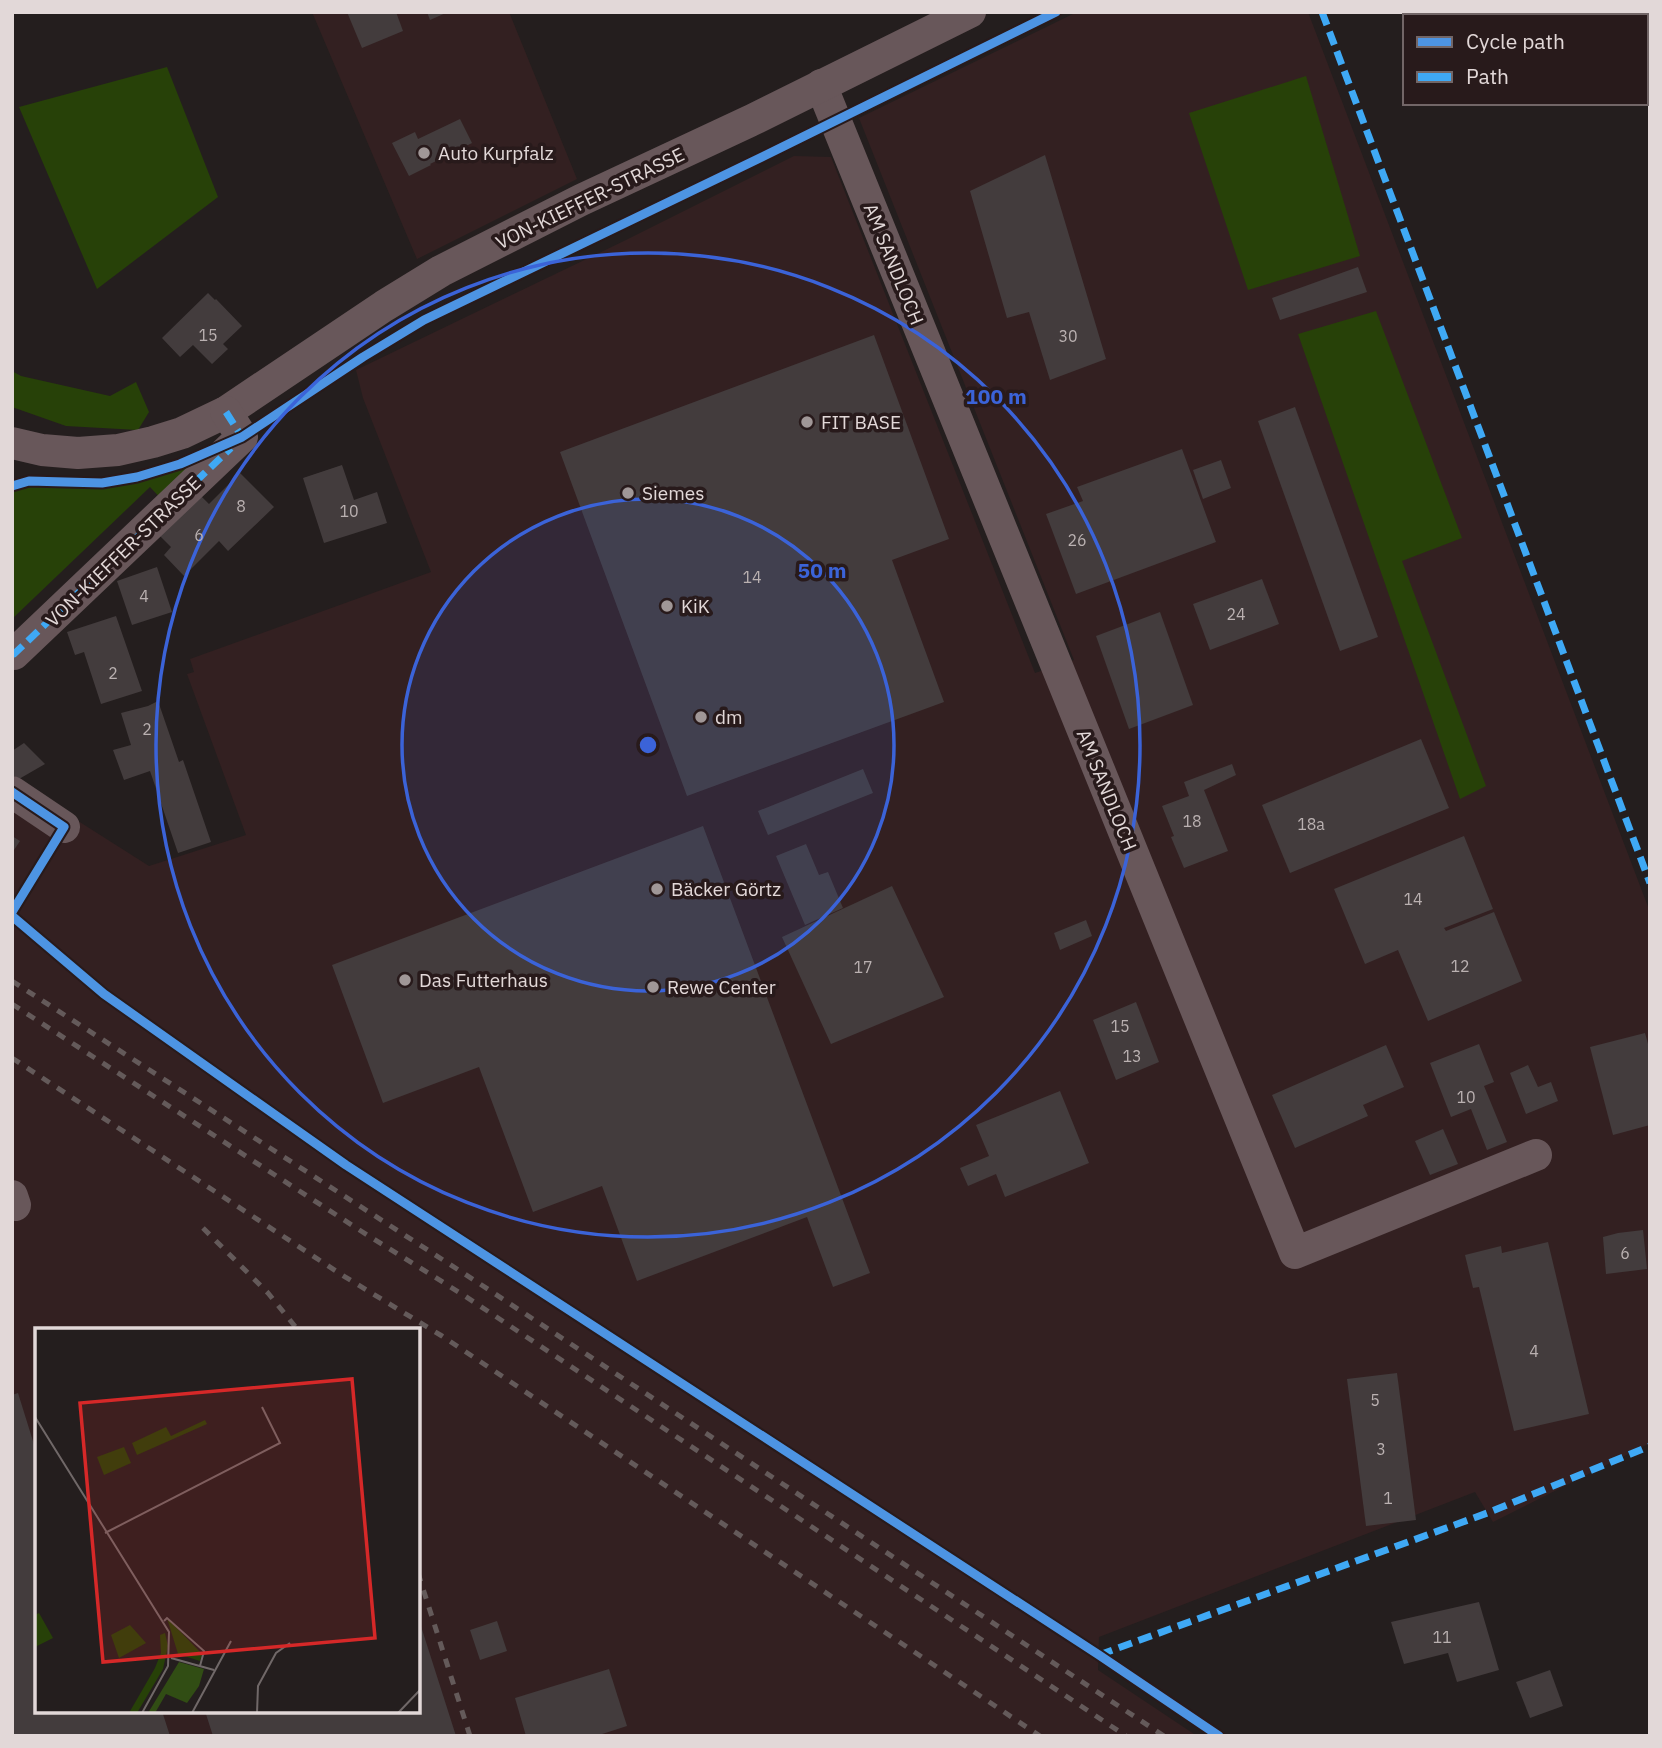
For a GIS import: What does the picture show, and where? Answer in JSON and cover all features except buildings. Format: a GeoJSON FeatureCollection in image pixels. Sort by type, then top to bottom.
{"type":"FeatureCollection","features":[{"type":"Feature","properties":{"kind":"street","name":"VON-KIEFFER-STRASSE"},"geometry":{"type":"LineString","coordinates":[[12,443],[43,450],[78,453],[118,450],[182,433],[226,412],[441,271],[581,200],[970,12]]}},
{"type":"Feature","properties":{"kind":"street","name":"AM SANDLOCH"},"geometry":{"type":"LineString","coordinates":[[821,85],[1295,1253],[1536,1155]]}},
{"type":"Feature","properties":{"kind":"street","name":"VON-KIEFFER-STRASSE"},"geometry":{"type":"LineString","coordinates":[[12,654],[242,437],[226,412]]}},
{"type":"Feature","properties":{"kind":"street"},"geometry":{"type":"LineString","coordinates":[[12,792],[64,827]]}},
{"type":"Feature","properties":{"kind":"shaded area"},"geometry":{"type":"Polygon","coordinates":[[[312,12],[509,12],[577,179],[417,259],[312,12]]]}},
{"type":"Feature","properties":{"kind":"shaded area"},"geometry":{"type":"Polygon","coordinates":[[[1077,12],[1308,12],[1650,912],[1650,1443],[1493,1522],[1475,1492],[1099,1637],[1098,1670],[1197,1736],[12,1736],[12,779],[149,866],[246,835],[187,674],[194,672],[190,659],[431,572],[363,398],[356,370],[794,156],[831,157],[1035,673],[1074,660],[859,118],[1077,12]]]}},
{"type":"Feature","properties":{"kind":"green space"},"geometry":{"type":"Polygon","coordinates":[[[167,67],[218,197],[97,289],[19,107],[167,67]]]}},
{"type":"Feature","properties":{"kind":"green space"},"geometry":{"type":"Polygon","coordinates":[[[1306,76],[1360,256],[1248,290],[1189,113],[1306,76]]]}},
{"type":"Feature","properties":{"kind":"green space"},"geometry":{"type":"Polygon","coordinates":[[[1376,311],[1462,538],[1402,561],[1486,786],[1460,799],[1298,334],[1376,311]]]}},
{"type":"Feature","properties":{"kind":"green space"},"geometry":{"type":"Polygon","coordinates":[[[12,371],[21,376],[110,396],[136,382],[149,412],[138,430],[66,426],[12,407],[12,371]]]}},
{"type":"Feature","properties":{"kind":"green space"},"geometry":{"type":"Polygon","coordinates":[[[203,454],[169,507],[150,487],[12,619],[12,486],[29,481],[102,483],[137,477],[203,454]]]}},
{"type":"Feature","properties":{"kind":"railway"},"geometry":{"type":"LineString","coordinates":[[12,981],[474,1280],[1164,1736]]}},
{"type":"Feature","properties":{"kind":"railway"},"geometry":{"type":"LineString","coordinates":[[12,1004],[465,1296],[1126,1736]]}},
{"type":"Feature","properties":{"kind":"railway"},"geometry":{"type":"LineString","coordinates":[[12,1058],[342,1275],[442,1336],[1040,1736]]}},
{"type":"Feature","properties":{"kind":"railway"},"geometry":{"type":"LineString","coordinates":[[203,1228],[268,1293],[296,1328]]}},
{"type":"Feature","properties":{"kind":"railway"},"geometry":{"type":"LineString","coordinates":[[420,1579],[470,1736]]}},
{"type":"Feature","properties":{"kind":"marked path"},"geometry":{"type":"LineString","coordinates":[[1322,12],[1650,883]]}},
{"type":"Feature","properties":{"kind":"marked path"},"geometry":{"type":"LineString","coordinates":[[226,412],[242,437]]}},
{"type":"Feature","properties":{"kind":"marked path"},"geometry":{"type":"LineString","coordinates":[[12,654],[231,448]]}},
{"type":"Feature","properties":{"kind":"marked path"},"geometry":{"type":"LineString","coordinates":[[1099,1655],[1490,1512],[1650,1446]]}},
{"type":"Feature","properties":{"kind":"cycle path"},"geometry":{"type":"LineString","coordinates":[[12,486],[29,481],[102,483],[137,477],[180,464],[242,437],[424,320],[1056,12]]}},
{"type":"Feature","properties":{"kind":"cycle path"},"geometry":{"type":"LineString","coordinates":[[12,792],[64,827],[12,912]]}},
{"type":"Feature","properties":{"kind":"cycle path"},"geometry":{"type":"LineString","coordinates":[[12,916],[104,994],[346,1165],[1099,1655],[1219,1736]]}},
{"type":"Feature","properties":{"kind":"place","name":"Auto Kurpfalz"},"geometry":{"type":"Point","coordinates":[424,153]}},
{"type":"Feature","properties":{"kind":"place","name":"FIT BASE"},"geometry":{"type":"Point","coordinates":[807,422]}},
{"type":"Feature","properties":{"kind":"place","name":"Siemes"},"geometry":{"type":"Point","coordinates":[628,493]}},
{"type":"Feature","properties":{"kind":"place","name":"KiK"},"geometry":{"type":"Point","coordinates":[667,606]}},
{"type":"Feature","properties":{"kind":"place","name":"dm"},"geometry":{"type":"Point","coordinates":[701,717]}},
{"type":"Feature","properties":{"kind":"place","name":"Bäcker Görtz"},"geometry":{"type":"Point","coordinates":[657,889]}},
{"type":"Feature","properties":{"kind":"place","name":"Das Futterhaus"},"geometry":{"type":"Point","coordinates":[405,980]}},
{"type":"Feature","properties":{"kind":"place","name":"Rewe Center"},"geometry":{"type":"Point","coordinates":[653,987]}}]}
